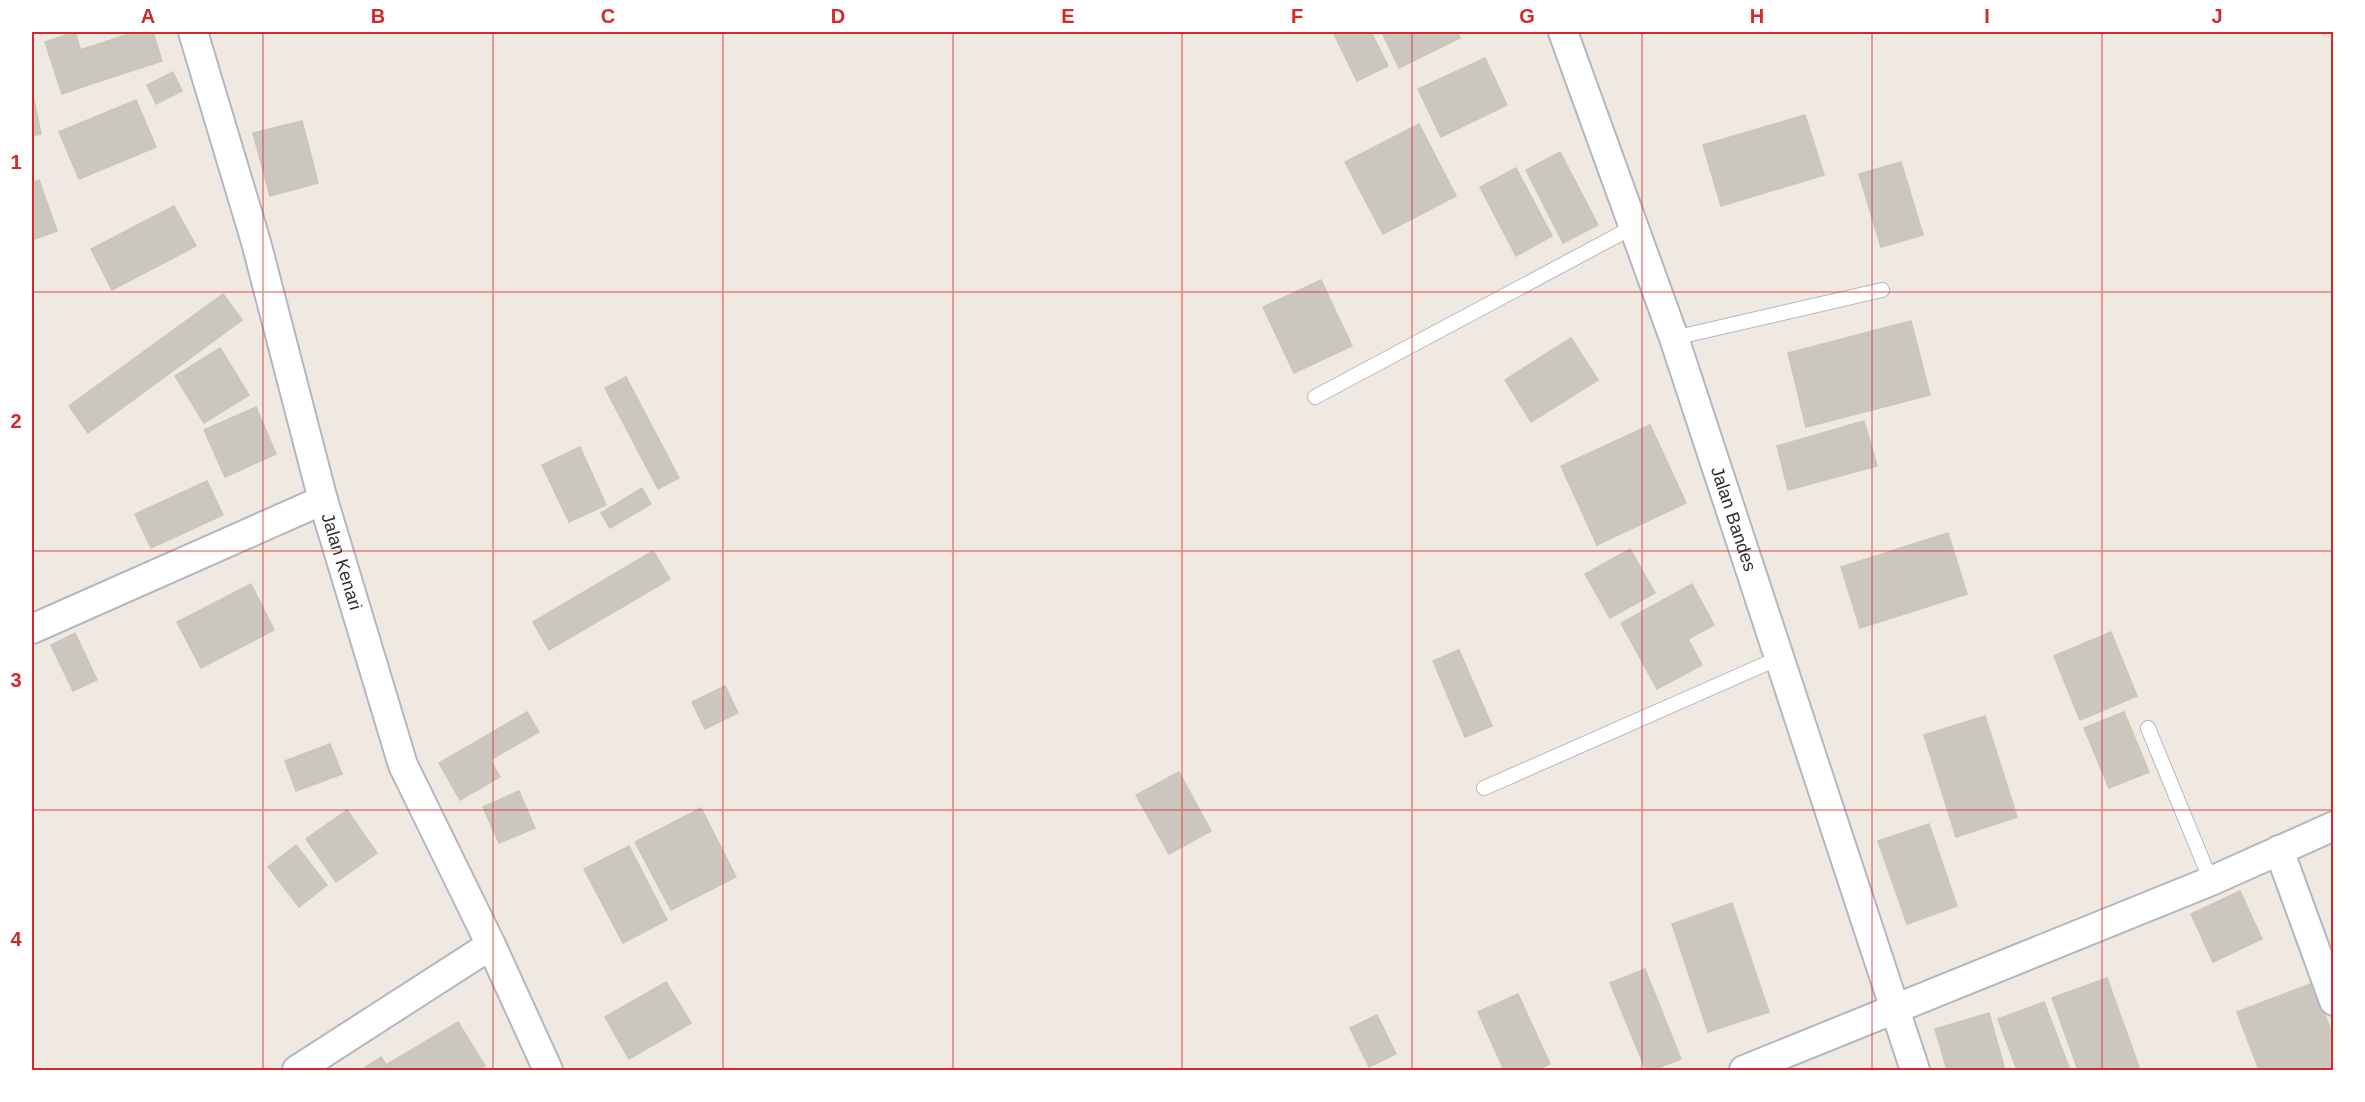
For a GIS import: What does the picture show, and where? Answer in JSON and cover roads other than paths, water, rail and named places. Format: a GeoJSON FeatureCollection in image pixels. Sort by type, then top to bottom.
{"type":"FeatureCollection","features":[{"type":"Feature","properties":{"kind":"street","name":"Jalan Kenari"},"geometry":{"type":"LineString","coordinates":[[193,32],[256,242],[323,500],[403,765],[491,945],[548,1071]]}},
{"type":"Feature","properties":{"kind":"street","name":"Jalan Bandes"},"geometry":{"type":"LineString","coordinates":[[1563,32],[1674,338],[1915,1071]]}},
{"type":"Feature","properties":{"kind":"street"},"geometry":{"type":"LineString","coordinates":[[32,629],[323,500]]}},
{"type":"Feature","properties":{"kind":"street"},"geometry":{"type":"LineString","coordinates":[[1744,1071],[2211,881],[2334,826]]}},
{"type":"Feature","properties":{"kind":"street"},"geometry":{"type":"LineString","coordinates":[[2279,850],[2334,1001]]}},
{"type":"Feature","properties":{"kind":"street"},"geometry":{"type":"LineString","coordinates":[[297,1071],[491,945]]}},
{"type":"Feature","properties":{"kind":"lane"},"geometry":{"type":"LineString","coordinates":[[1315,397],[1635,226]]}},
{"type":"Feature","properties":{"kind":"lane"},"geometry":{"type":"LineString","coordinates":[[1674,338],[1882,290]]}},
{"type":"Feature","properties":{"kind":"lane"},"geometry":{"type":"LineString","coordinates":[[1484,788],[1779,658]]}},
{"type":"Feature","properties":{"kind":"lane"},"geometry":{"type":"LineString","coordinates":[[2148,728],[2211,881]]}}]}
